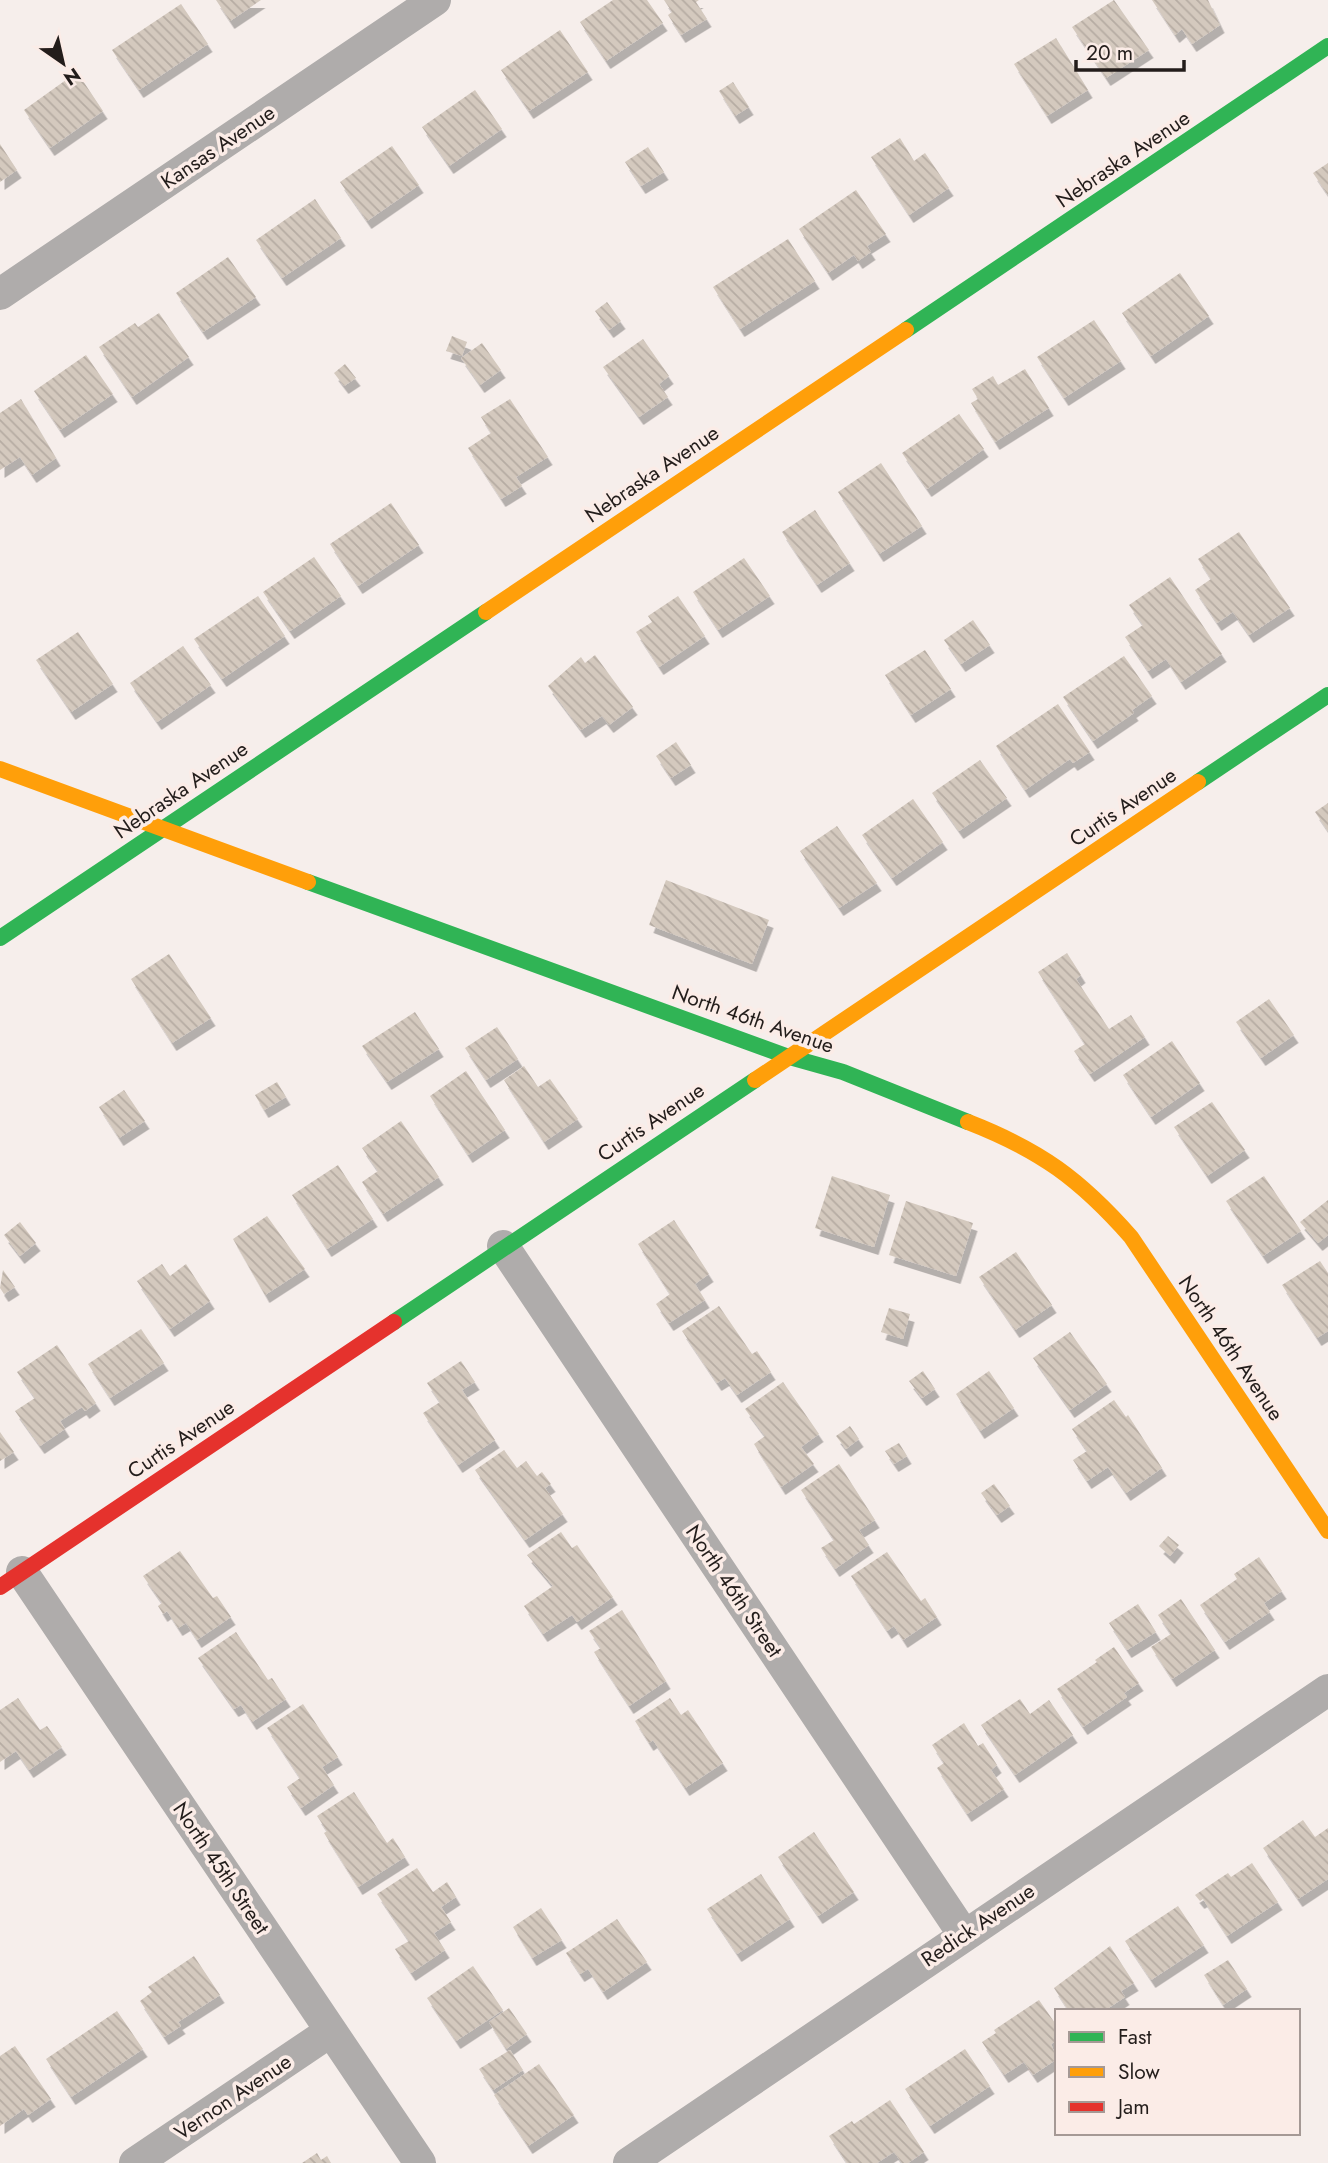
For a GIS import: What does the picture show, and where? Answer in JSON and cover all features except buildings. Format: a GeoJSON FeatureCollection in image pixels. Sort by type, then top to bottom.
{"type":"FeatureCollection","features":[{"type":"Feature","properties":{"kind":"street","name":"Kansas Avenue"},"geometry":{"type":"LineString","coordinates":[[0,294],[436,0]]}},
{"type":"Feature","properties":{"kind":"street","name":"Nebraska Avenue"},"geometry":{"type":"LineString","coordinates":[[0,938],[1328,46]]}},
{"type":"Feature","properties":{"kind":"street","name":"Curtis Avenue"},"geometry":{"type":"LineString","coordinates":[[11,1580],[503,1246],[1328,695]]}},
{"type":"Feature","properties":{"kind":"street","name":"North 46th Avenue"},"geometry":{"type":"LineString","coordinates":[[0,769],[786,1056],[842,1072],[1009,1138],[1052,1162],[1097,1198],[1131,1237],[1328,1531]]}},
{"type":"Feature","properties":{"kind":"street","name":"North 46th Street"},"geometry":{"type":"LineString","coordinates":[[503,1246],[964,1935]]}},
{"type":"Feature","properties":{"kind":"street","name":"North 45th Street"},"geometry":{"type":"LineString","coordinates":[[11,1580],[331,2031],[420,2163]]}},
{"type":"Feature","properties":{"kind":"street","name":"Redick Avenue"},"geometry":{"type":"LineString","coordinates":[[629,2163],[1328,1690]]}},
{"type":"Feature","properties":{"kind":"street","name":"Vernon Avenue"},"geometry":{"type":"LineString","coordinates":[[135,2163],[331,2031]]}},
{"type":"Feature","properties":{"kind":"traffic: fast"},"geometry":{"type":"LineString","coordinates":[[906,330],[1328,46]]}},
{"type":"Feature","properties":{"kind":"traffic: fast"},"geometry":{"type":"LineString","coordinates":[[0,938],[486,612]]}},
{"type":"Feature","properties":{"kind":"traffic: fast"},"geometry":{"type":"LineString","coordinates":[[1198,782],[1328,695]]}},
{"type":"Feature","properties":{"kind":"traffic: fast"},"geometry":{"type":"LineString","coordinates":[[308,882],[786,1056],[843,1072],[968,1122]]}},
{"type":"Feature","properties":{"kind":"traffic: fast"},"geometry":{"type":"LineString","coordinates":[[394,1322],[755,1080]]}},
{"type":"Feature","properties":{"kind":"traffic: slow"},"geometry":{"type":"LineString","coordinates":[[486,612],[906,330]]}},
{"type":"Feature","properties":{"kind":"traffic: slow"},"geometry":{"type":"LineString","coordinates":[[0,769],[308,882]]}},
{"type":"Feature","properties":{"kind":"traffic: slow"},"geometry":{"type":"LineString","coordinates":[[755,1080],[1198,782]]}},
{"type":"Feature","properties":{"kind":"traffic: slow"},"geometry":{"type":"LineString","coordinates":[[968,1122],[1017,1144],[1057,1168],[1094,1198],[1131,1237],[1328,1531]]}},
{"type":"Feature","properties":{"kind":"traffic: jam"},"geometry":{"type":"LineString","coordinates":[[0,1587],[394,1322]]}}]}
